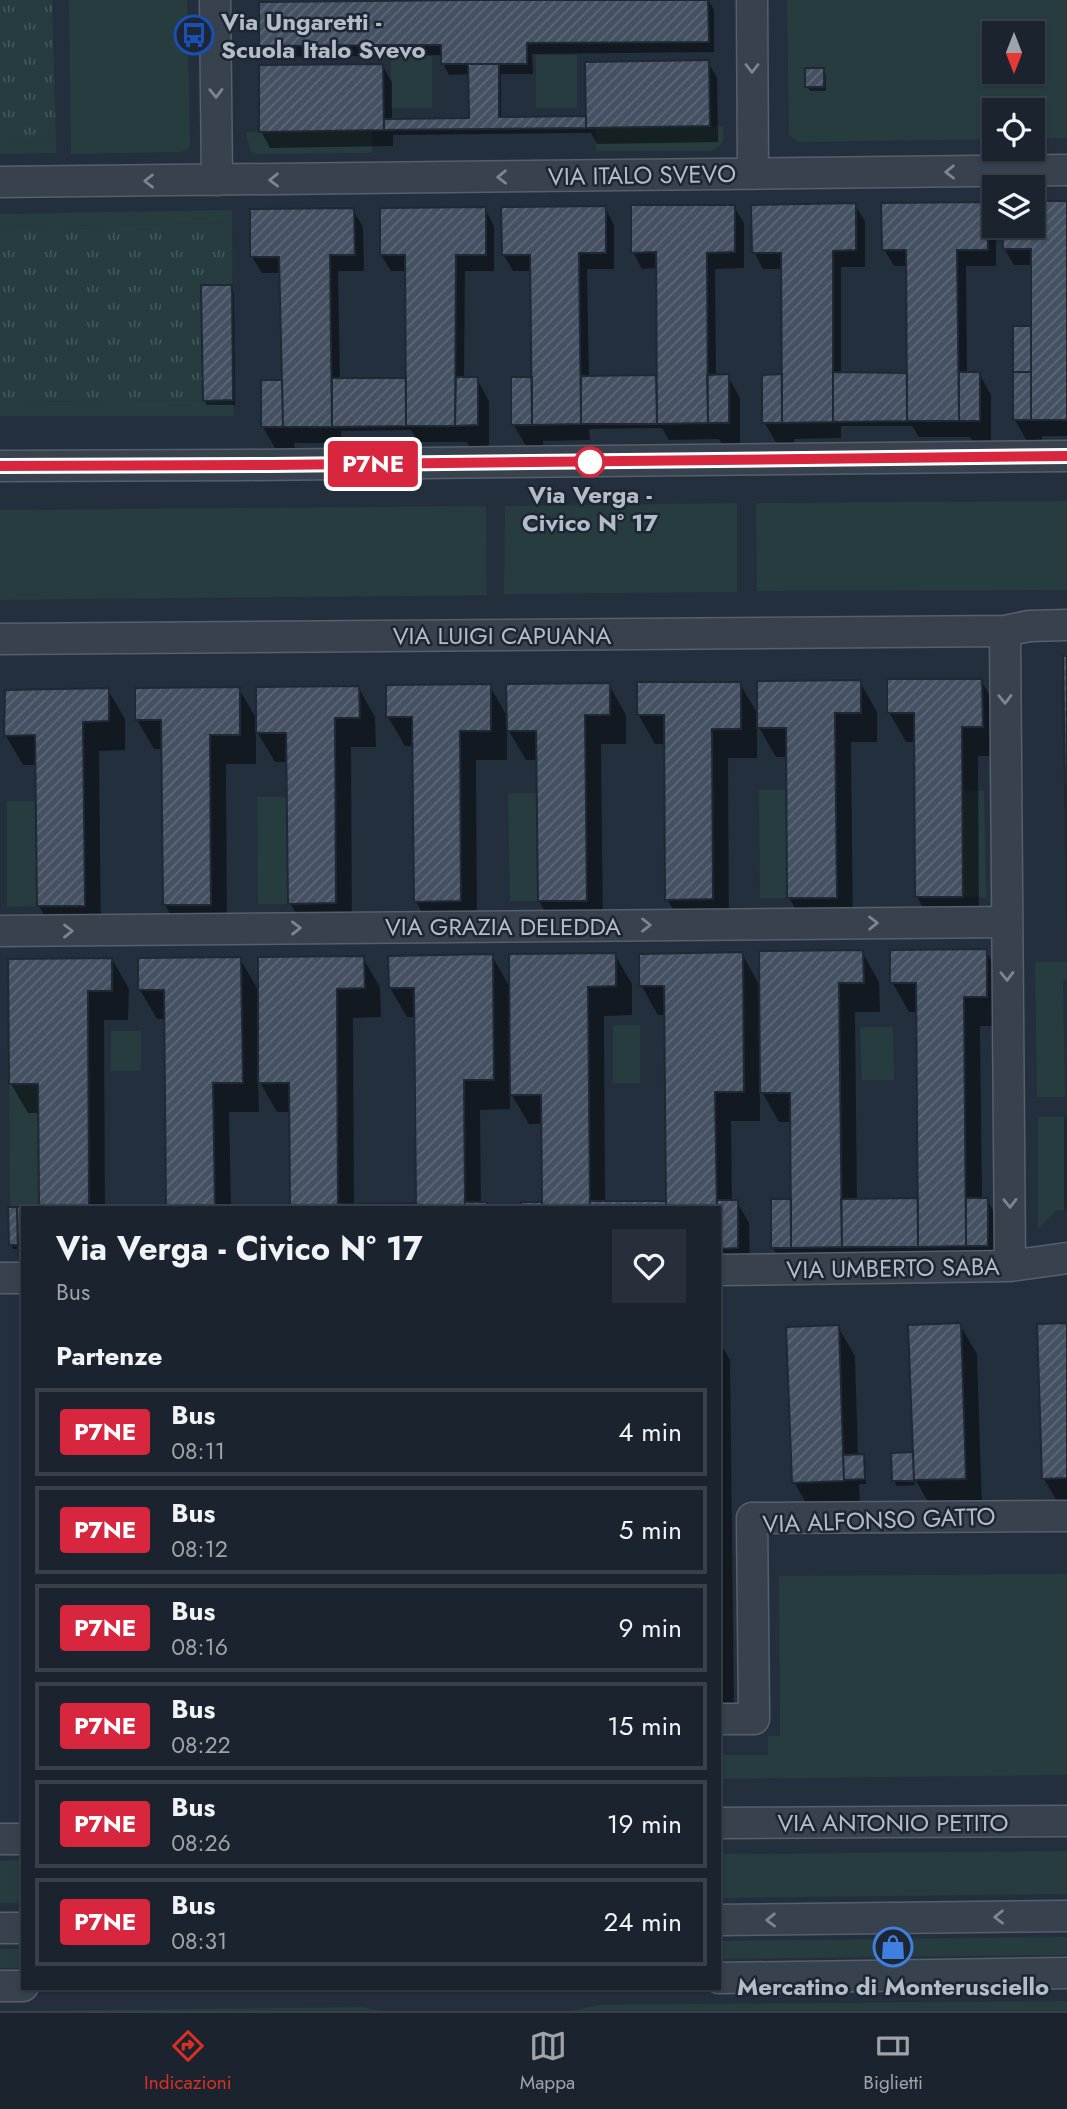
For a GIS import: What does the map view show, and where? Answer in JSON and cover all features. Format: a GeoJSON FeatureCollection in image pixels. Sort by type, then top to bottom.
{"type":"FeatureCollection","features":[{"type":"Feature","properties":{"kind":"street"},"geometry":{"type":"LineString","coordinates":[[215,0],[217,180]]}},
{"type":"Feature","properties":{"kind":"street"},"geometry":{"type":"LineString","coordinates":[[752,0],[753,174]]}},
{"type":"Feature","properties":{"kind":"street","name":"VIA ITALO SVEVO"},"geometry":{"type":"LineString","coordinates":[[0,182],[1067,170]]}},
{"type":"Feature","properties":{"kind":"street"},"geometry":{"type":"LineString","coordinates":[[0,466],[1067,456]]}},
{"type":"Feature","properties":{"kind":"street","name":"VIA LUIGI CAPUANA"},"geometry":{"type":"LineString","coordinates":[[0,639],[1004,631],[1029,626],[1067,625]]}},
{"type":"Feature","properties":{"kind":"street"},"geometry":{"type":"LineString","coordinates":[[1004,631],[1010,1266]]}},
{"type":"Feature","properties":{"kind":"street","name":"VIA GRAZIA DELEDDA"},"geometry":{"type":"LineString","coordinates":[[0,931],[1007,922]]}},
{"type":"Feature","properties":{"kind":"street","name":"VIA UMBERTO SABA"},"geometry":{"type":"LineString","coordinates":[[721,1270],[1010,1266],[1067,1258]]}},
{"type":"Feature","properties":{"kind":"street"},"geometry":{"type":"LineString","coordinates":[[0,1278],[21,1278]]}},
{"type":"Feature","properties":{"kind":"street","name":"VIA ALFONSO GATTO"},"geometry":{"type":"LineString","coordinates":[[721,1719],[754,1718],[752,1518],[1067,1516]]}},
{"type":"Feature","properties":{"kind":"street","name":"VIA ANTONIO PETITO"},"geometry":{"type":"LineString","coordinates":[[721,1824],[1067,1821]]}},
{"type":"Feature","properties":{"kind":"street"},"geometry":{"type":"LineString","coordinates":[[0,1839],[21,1839]]}},
{"type":"Feature","properties":{"kind":"street"},"geometry":{"type":"LineString","coordinates":[[721,1920],[1067,1916]]}},
{"type":"Feature","properties":{"kind":"street"},"geometry":{"type":"LineString","coordinates":[[0,1928],[21,1928]]}},
{"type":"Feature","properties":{"kind":"street"},"geometry":{"type":"LineString","coordinates":[[721,1978],[1067,1973]]}},
{"type":"Feature","properties":{"kind":"street"},"geometry":{"type":"LineString","coordinates":[[0,1986],[21,1986]]}},
{"type":"Feature","properties":{"kind":"green space"},"geometry":{"type":"Polygon","coordinates":[[[0,0],[52,0],[56,141],[0,142],[0,0]]]}},
{"type":"Feature","properties":{"kind":"green space"},"geometry":{"type":"Polygon","coordinates":[[[69,0],[187,0],[190,145],[187,150],[71,154],[69,0]]]}},
{"type":"Feature","properties":{"kind":"green space"},"geometry":{"type":"Polygon","coordinates":[[[787,0],[1067,0],[1067,138],[1045,138],[1045,98],[982,98],[982,139],[798,142],[789,135],[787,0]]]}},
{"type":"Feature","properties":{"kind":"green space"},"geometry":{"type":"Polygon","coordinates":[[[391,55],[432,56],[432,108],[391,108],[391,55]]]}},
{"type":"Feature","properties":{"kind":"green space"},"geometry":{"type":"Polygon","coordinates":[[[536,55],[577,55],[577,108],[536,108],[536,55]]]}},
{"type":"Feature","properties":{"kind":"green space"},"geometry":{"type":"Polygon","coordinates":[[[723,126],[722,142],[710,151],[596,151],[596,128],[723,126]]]}},
{"type":"Feature","properties":{"kind":"green space"},"geometry":{"type":"Polygon","coordinates":[[[372,131],[372,153],[256,154],[250,151],[246,132],[372,131]]]}},
{"type":"Feature","properties":{"kind":"green space"},"geometry":{"type":"Polygon","coordinates":[[[56,141],[56,153],[0,154],[0,142],[56,141]]]}},
{"type":"Feature","properties":{"kind":"green space"},"geometry":{"type":"Polygon","coordinates":[[[232,210],[232,223],[0,227],[0,214],[232,210]]]}},
{"type":"Feature","properties":{"kind":"green space"},"geometry":{"type":"Polygon","coordinates":[[[232,223],[233,400],[0,402],[0,227],[232,223]]]}},
{"type":"Feature","properties":{"kind":"green space"},"geometry":{"type":"Polygon","coordinates":[[[233,400],[234,416],[0,416],[0,402],[233,400]]]}},
{"type":"Feature","properties":{"kind":"green space"},"geometry":{"type":"Polygon","coordinates":[[[1067,501],[1067,590],[757,591],[756,503],[1067,501]]]}},
{"type":"Feature","properties":{"kind":"green space"},"geometry":{"type":"Polygon","coordinates":[[[737,503],[737,592],[504,594],[505,506],[737,503]]]}},
{"type":"Feature","properties":{"kind":"green space"},"geometry":{"type":"Polygon","coordinates":[[[486,506],[487,595],[0,600],[0,510],[486,506]]]}},
{"type":"Feature","properties":{"kind":"green space"},"geometry":{"type":"Polygon","coordinates":[[[759,790],[786,790],[787,898],[760,898],[759,790]]]}},
{"type":"Feature","properties":{"kind":"green space"},"geometry":{"type":"Polygon","coordinates":[[[962,791],[984,791],[986,897],[963,897],[962,791]]]}},
{"type":"Feature","properties":{"kind":"green space"},"geometry":{"type":"Polygon","coordinates":[[[508,793],[536,793],[538,901],[510,901],[508,793]]]}},
{"type":"Feature","properties":{"kind":"green space"},"geometry":{"type":"Polygon","coordinates":[[[257,797],[287,797],[288,904],[258,904],[257,797]]]}},
{"type":"Feature","properties":{"kind":"green space"},"geometry":{"type":"Polygon","coordinates":[[[7,801],[36,801],[37,906],[7,907],[7,801]]]}},
{"type":"Feature","properties":{"kind":"green space"},"geometry":{"type":"Polygon","coordinates":[[[1035,962],[1067,962],[1067,979],[1063,980],[1065,1097],[1037,1097],[1035,962]]]}},
{"type":"Feature","properties":{"kind":"green space"},"geometry":{"type":"Polygon","coordinates":[[[613,1025],[640,1025],[640,1083],[613,1083],[613,1025]]]}},
{"type":"Feature","properties":{"kind":"green space"},"geometry":{"type":"Polygon","coordinates":[[[860,1027],[893,1027],[894,1080],[862,1080],[860,1027]]]}},
{"type":"Feature","properties":{"kind":"green space"},"geometry":{"type":"Polygon","coordinates":[[[111,1031],[141,1031],[141,1071],[111,1071],[111,1031]]]}},
{"type":"Feature","properties":{"kind":"green space"},"geometry":{"type":"Polygon","coordinates":[[[9,1084],[38,1084],[39,1206],[10,1207],[9,1084]]]}},
{"type":"Feature","properties":{"kind":"green space"},"geometry":{"type":"Polygon","coordinates":[[[1038,1117],[1065,1117],[1065,1210],[1057,1210],[1038,1229],[1038,1117]]]}},
{"type":"Feature","properties":{"kind":"green space"},"geometry":{"type":"Polygon","coordinates":[[[1067,1574],[1067,1775],[721,1779],[721,1755],[768,1755],[768,1736],[780,1736],[779,1576],[1067,1574]]]}},
{"type":"Feature","properties":{"kind":"green space"},"geometry":{"type":"Polygon","coordinates":[[[1067,1851],[1067,1894],[721,1898],[721,1854],[1067,1851]]]}},
{"type":"Feature","properties":{"kind":"green space"},"geometry":{"type":"Polygon","coordinates":[[[21,1860],[21,1903],[0,1903],[0,1861],[21,1860]]]}},
{"type":"Feature","properties":{"kind":"green space"},"geometry":{"type":"Polygon","coordinates":[[[1067,1937],[1067,1955],[721,1959],[721,1941],[1067,1937]]]}},
{"type":"Feature","properties":{"kind":"green space"},"geometry":{"type":"Polygon","coordinates":[[[0,1949],[21,1949],[21,1968],[0,1968],[0,1949]]]}},
{"type":"Feature","properties":{"kind":"green space"},"geometry":{"type":"Polygon","coordinates":[[[1067,2001],[1067,2011],[571,2011],[598,2005],[1067,2001]]]}},
{"type":"Feature","properties":{"kind":"green space"},"geometry":{"type":"Polygon","coordinates":[[[363,2007],[381,2011],[0,2011],[363,2007]]]}},
{"type":"Feature","properties":{"kind":"building"},"geometry":{"type":"Polygon","coordinates":[[[708,0],[709,42],[527,43],[527,64],[441,64],[441,45],[259,46],[259,2],[708,0]]]}},
{"type":"Feature","properties":{"kind":"building"},"geometry":{"type":"Polygon","coordinates":[[[709,60],[710,126],[586,128],[585,62],[709,60]]]}},
{"type":"Feature","properties":{"kind":"building"},"geometry":{"type":"Polygon","coordinates":[[[383,64],[384,130],[259,132],[259,65],[383,64]]]}},
{"type":"Feature","properties":{"kind":"building"},"geometry":{"type":"Polygon","coordinates":[[[468,64],[499,64],[499,117],[586,116],[586,128],[384,130],[384,119],[469,118],[468,64]]]}},
{"type":"Feature","properties":{"kind":"building"},"geometry":{"type":"Polygon","coordinates":[[[805,68],[824,68],[824,87],[805,87],[805,68]]]}},
{"type":"Feature","properties":{"kind":"building"},"geometry":{"type":"Polygon","coordinates":[[[1045,201],[1067,201],[1067,420],[1031,420],[1031,249],[1003,249],[1003,238],[1045,238],[1045,201]]]}},
{"type":"Feature","properties":{"kind":"building"},"geometry":{"type":"Polygon","coordinates":[[[982,202],[982,238],[988,238],[988,250],[957,250],[959,421],[907,421],[906,250],[882,250],[881,203],[982,202]]]}},
{"type":"Feature","properties":{"kind":"building"},"geometry":{"type":"Polygon","coordinates":[[[856,203],[856,250],[833,251],[833,422],[782,423],[781,253],[752,253],[751,205],[856,203]]]}},
{"type":"Feature","properties":{"kind":"building"},"geometry":{"type":"Polygon","coordinates":[[[631,205],[735,205],[735,252],[707,253],[708,423],[657,424],[656,252],[631,253],[631,205]]]}},
{"type":"Feature","properties":{"kind":"building"},"geometry":{"type":"Polygon","coordinates":[[[606,206],[606,253],[579,253],[581,424],[532,425],[530,255],[502,255],[501,207],[606,206]]]}},
{"type":"Feature","properties":{"kind":"building"},"geometry":{"type":"Polygon","coordinates":[[[486,207],[486,255],[456,255],[455,426],[406,426],[405,255],[380,255],[380,208],[486,207]]]}},
{"type":"Feature","properties":{"kind":"building"},"geometry":{"type":"Polygon","coordinates":[[[354,208],[355,255],[330,255],[332,427],[283,427],[279,257],[250,257],[250,209],[354,208]]]}},
{"type":"Feature","properties":{"kind":"building"},"geometry":{"type":"Polygon","coordinates":[[[201,285],[232,285],[233,400],[203,401],[201,285]]]}},
{"type":"Feature","properties":{"kind":"building"},"geometry":{"type":"Polygon","coordinates":[[[1013,326],[1031,326],[1031,372],[1013,372],[1013,326]]]}},
{"type":"Feature","properties":{"kind":"building"},"geometry":{"type":"Polygon","coordinates":[[[833,372],[907,373],[907,421],[833,422],[833,372]]]}},
{"type":"Feature","properties":{"kind":"building"},"geometry":{"type":"Polygon","coordinates":[[[959,372],[980,372],[980,421],[959,421],[959,372]]]}},
{"type":"Feature","properties":{"kind":"building"},"geometry":{"type":"Polygon","coordinates":[[[1013,372],[1031,372],[1031,420],[1013,420],[1013,372]]]}},
{"type":"Feature","properties":{"kind":"building"},"geometry":{"type":"Polygon","coordinates":[[[729,374],[729,423],[708,423],[707,375],[729,374]]]}},
{"type":"Feature","properties":{"kind":"building"},"geometry":{"type":"Polygon","coordinates":[[[782,374],[782,423],[762,423],[762,375],[782,374]]]}},
{"type":"Feature","properties":{"kind":"building"},"geometry":{"type":"Polygon","coordinates":[[[656,375],[657,424],[581,424],[581,376],[656,375]]]}},
{"type":"Feature","properties":{"kind":"building"},"geometry":{"type":"Polygon","coordinates":[[[456,377],[478,377],[478,425],[455,426],[456,377]]]}},
{"type":"Feature","properties":{"kind":"building"},"geometry":{"type":"Polygon","coordinates":[[[511,377],[532,377],[532,425],[511,425],[511,377]]]}},
{"type":"Feature","properties":{"kind":"building"},"geometry":{"type":"Polygon","coordinates":[[[332,378],[406,378],[406,426],[332,427],[332,378]]]}},
{"type":"Feature","properties":{"kind":"building"},"geometry":{"type":"Polygon","coordinates":[[[261,380],[282,380],[283,427],[261,427],[261,380]]]}},
{"type":"Feature","properties":{"kind":"building"},"geometry":{"type":"Polygon","coordinates":[[[1063,656],[1067,656],[1067,925],[1063,656]]]}},
{"type":"Feature","properties":{"kind":"building"},"geometry":{"type":"Polygon","coordinates":[[[887,679],[982,679],[983,727],[962,727],[963,897],[915,897],[914,713],[887,713],[887,679]]]}},
{"type":"Feature","properties":{"kind":"building"},"geometry":{"type":"Polygon","coordinates":[[[861,680],[861,713],[835,713],[837,898],[787,898],[786,728],[757,728],[757,681],[861,680]]]}},
{"type":"Feature","properties":{"kind":"building"},"geometry":{"type":"Polygon","coordinates":[[[637,682],[741,682],[741,729],[712,729],[713,899],[665,900],[664,715],[637,715],[637,682]]]}},
{"type":"Feature","properties":{"kind":"building"},"geometry":{"type":"Polygon","coordinates":[[[610,683],[610,715],[585,715],[587,901],[538,901],[536,731],[507,731],[506,684],[610,683]]]}},
{"type":"Feature","properties":{"kind":"building"},"geometry":{"type":"Polygon","coordinates":[[[491,684],[491,731],[460,731],[461,901],[414,902],[412,717],[386,717],[386,685],[491,684]]]}},
{"type":"Feature","properties":{"kind":"building"},"geometry":{"type":"Polygon","coordinates":[[[359,686],[360,718],[335,718],[336,903],[288,904],[286,733],[256,733],[256,687],[359,686]]]}},
{"type":"Feature","properties":{"kind":"building"},"geometry":{"type":"Polygon","coordinates":[[[240,687],[240,735],[210,735],[211,905],[163,905],[161,720],[135,720],[135,688],[240,687]]]}},
{"type":"Feature","properties":{"kind":"building"},"geometry":{"type":"Polygon","coordinates":[[[109,688],[109,721],[83,722],[85,906],[37,906],[35,735],[4,736],[5,690],[109,688]]]}},
{"type":"Feature","properties":{"kind":"building"},"geometry":{"type":"Polygon","coordinates":[[[987,949],[987,997],[964,997],[966,1246],[918,1247],[916,983],[890,983],[890,950],[987,949]]]}},
{"type":"Feature","properties":{"kind":"building"},"geometry":{"type":"Polygon","coordinates":[[[863,950],[864,983],[839,983],[842,1247],[791,1248],[790,1093],[760,1093],[759,951],[863,950]]]}},
{"type":"Feature","properties":{"kind":"building"},"geometry":{"type":"Polygon","coordinates":[[[743,952],[744,1092],[715,1092],[717,1206],[666,1206],[664,986],[639,986],[639,954],[743,952]]]}},
{"type":"Feature","properties":{"kind":"building"},"geometry":{"type":"Polygon","coordinates":[[[616,953],[616,986],[588,987],[590,1206],[542,1206],[541,1095],[510,1095],[509,954],[616,953]]]}},
{"type":"Feature","properties":{"kind":"building"},"geometry":{"type":"Polygon","coordinates":[[[493,954],[494,1080],[464,1080],[465,1206],[416,1206],[414,988],[389,988],[388,956],[493,954]]]}},
{"type":"Feature","properties":{"kind":"building"},"geometry":{"type":"Polygon","coordinates":[[[364,956],[365,988],[337,989],[338,1206],[290,1206],[289,1083],[258,1083],[258,957],[364,956]]]}},
{"type":"Feature","properties":{"kind":"building"},"geometry":{"type":"Polygon","coordinates":[[[241,957],[243,1083],[213,1083],[215,1206],[166,1206],[164,990],[138,990],[138,958],[241,957]]]}},
{"type":"Feature","properties":{"kind":"building"},"geometry":{"type":"Polygon","coordinates":[[[112,958],[112,991],[88,991],[89,1206],[39,1206],[38,1084],[9,1084],[8,959],[112,958]]]}},
{"type":"Feature","properties":{"kind":"building"},"geometry":{"type":"Polygon","coordinates":[[[1067,1117],[1067,1210],[1065,1210],[1067,1117]]]}},
{"type":"Feature","properties":{"kind":"building"},"geometry":{"type":"Polygon","coordinates":[[[918,1198],[918,1247],[842,1247],[841,1199],[918,1198]]]}},
{"type":"Feature","properties":{"kind":"building"},"geometry":{"type":"Polygon","coordinates":[[[966,1198],[988,1198],[988,1246],[966,1246],[966,1198]]]}},
{"type":"Feature","properties":{"kind":"building"},"geometry":{"type":"Polygon","coordinates":[[[771,1199],[791,1199],[791,1248],[771,1248],[771,1199]]]}},
{"type":"Feature","properties":{"kind":"building"},"geometry":{"type":"Polygon","coordinates":[[[717,1200],[738,1200],[738,1248],[721,1249],[721,1206],[717,1206],[717,1200]]]}},
{"type":"Feature","properties":{"kind":"building"},"geometry":{"type":"Polygon","coordinates":[[[590,1201],[666,1201],[666,1206],[590,1206],[590,1201]]]}},
{"type":"Feature","properties":{"kind":"building"},"geometry":{"type":"Polygon","coordinates":[[[465,1202],[487,1202],[487,1206],[465,1206],[465,1202]]]}},
{"type":"Feature","properties":{"kind":"building"},"geometry":{"type":"Polygon","coordinates":[[[521,1202],[542,1202],[542,1206],[521,1206],[521,1202]]]}},
{"type":"Feature","properties":{"kind":"building"},"geometry":{"type":"Polygon","coordinates":[[[416,1203],[416,1206],[338,1206],[416,1203]]]}},
{"type":"Feature","properties":{"kind":"building"},"geometry":{"type":"Polygon","coordinates":[[[8,1207],[17,1207],[18,1245],[9,1245],[8,1207]]]}},
{"type":"Feature","properties":{"kind":"building"},"geometry":{"type":"Polygon","coordinates":[[[17,1207],[21,1207],[21,1255],[18,1255],[17,1207]]]}},
{"type":"Feature","properties":{"kind":"building"},"geometry":{"type":"Polygon","coordinates":[[[961,1323],[966,1479],[914,1480],[908,1325],[961,1323]]]}},
{"type":"Feature","properties":{"kind":"building"},"geometry":{"type":"Polygon","coordinates":[[[1067,1323],[1067,1478],[1042,1479],[1037,1324],[1067,1323]]]}},
{"type":"Feature","properties":{"kind":"building"},"geometry":{"type":"Polygon","coordinates":[[[839,1325],[844,1481],[792,1483],[786,1327],[839,1325]]]}},
{"type":"Feature","properties":{"kind":"building"},"geometry":{"type":"Polygon","coordinates":[[[913,1452],[914,1481],[892,1481],[891,1453],[913,1452]]]}},
{"type":"Feature","properties":{"kind":"building"},"geometry":{"type":"Polygon","coordinates":[[[864,1454],[865,1479],[844,1480],[843,1455],[864,1454]]]}},
{"type":"Feature","properties":{"kind":"bus line","name":"P7NE"},"geometry":{"type":"LineString","coordinates":[[0,466],[1067,456]]}},
{"type":"Feature","properties":{"kind":"place","name":"Via Ungaretti - Scuola Italo Svevo"},"geometry":{"type":"Point","coordinates":[194,35]}},
{"type":"Feature","properties":{"kind":"place","name":"Via Verga - Civico N° 17"},"geometry":{"type":"Point","coordinates":[590,462]}},
{"type":"Feature","properties":{"kind":"place","name":"Mercatino di Monterusciello"},"geometry":{"type":"Point","coordinates":[893,1947]}}]}
